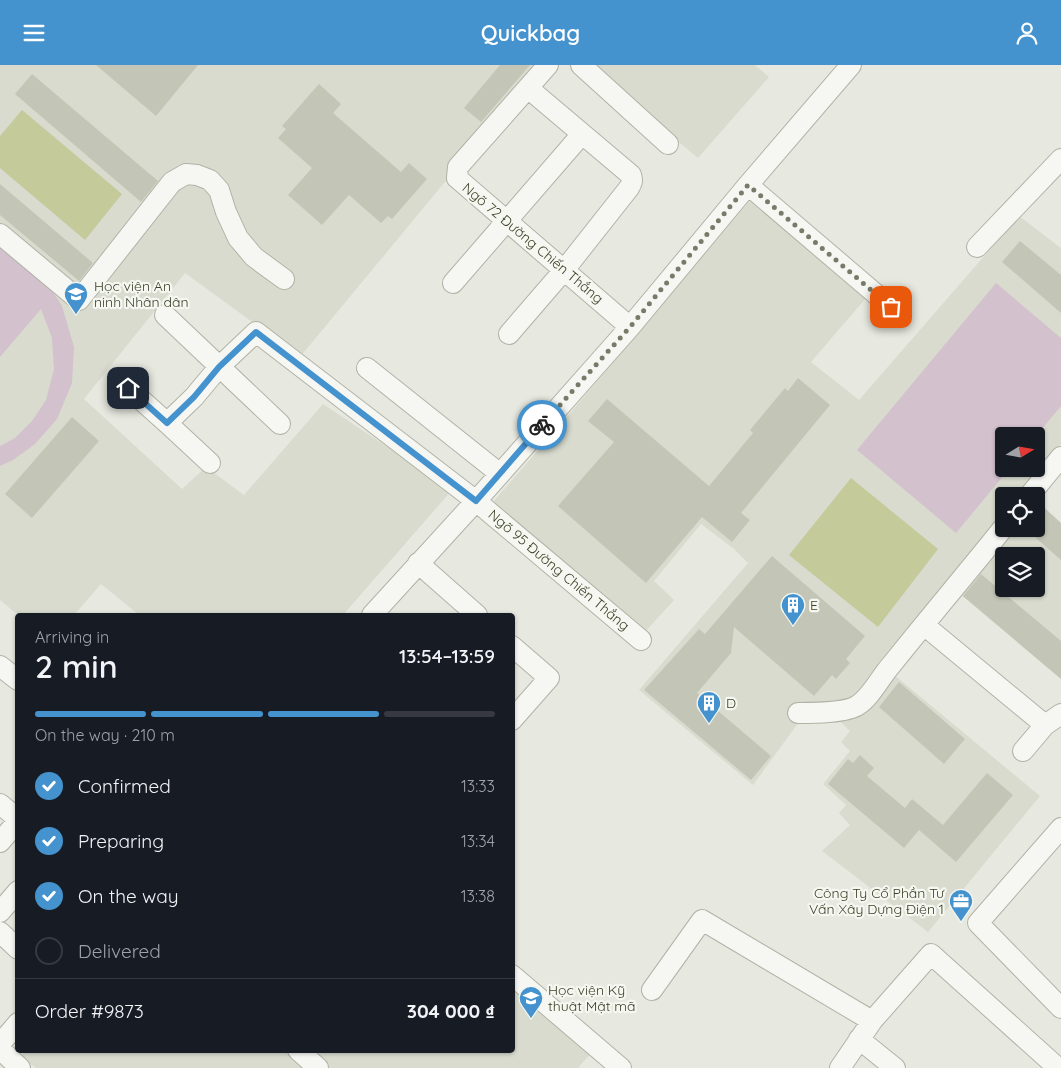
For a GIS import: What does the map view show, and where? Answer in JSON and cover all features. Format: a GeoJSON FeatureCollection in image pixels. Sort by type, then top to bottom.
{"type":"FeatureCollection","features":[{"type":"Feature","properties":{"kind":"street","name":"Ngõ 72 Đường Chiến Thắng"},"geometry":{"type":"LineString","coordinates":[[548,65],[458,167],[457,178],[630,327]]}},
{"type":"Feature","properties":{"kind":"street"},"geometry":{"type":"LineString","coordinates":[[580,65],[668,144]]}},
{"type":"Feature","properties":{"kind":"street"},"geometry":{"type":"LineString","coordinates":[[374,613],[630,327],[851,65]]}},
{"type":"Feature","properties":{"kind":"street"},"geometry":{"type":"LineString","coordinates":[[509,334],[564,269],[629,188],[633,180],[630,175],[528,88]]}},
{"type":"Feature","properties":{"kind":"street"},"geometry":{"type":"LineString","coordinates":[[453,283],[582,134]]}},
{"type":"Feature","properties":{"kind":"street"},"geometry":{"type":"LineString","coordinates":[[977,247],[1061,159]]}},
{"type":"Feature","properties":{"kind":"street"},"geometry":{"type":"LineString","coordinates":[[0,234],[79,300],[172,181],[186,174],[197,175],[210,180],[219,191],[238,238],[254,257],[284,279]]}},
{"type":"Feature","properties":{"kind":"street"},"geometry":{"type":"LineString","coordinates":[[748,185],[891,307]]}},
{"type":"Feature","properties":{"kind":"street"},"geometry":{"type":"LineString","coordinates":[[165,315],[280,424]]}},
{"type":"Feature","properties":{"kind":"street","name":"Ngõ 95 Đường Chiến Thắng"},"geometry":{"type":"LineString","coordinates":[[219,367],[256,332],[476,501],[641,640]]}},
{"type":"Feature","properties":{"kind":"street"},"geometry":{"type":"LineString","coordinates":[[167,423],[194,397],[219,367]]}},
{"type":"Feature","properties":{"kind":"street"},"geometry":{"type":"LineString","coordinates":[[367,369],[499,473]]}},
{"type":"Feature","properties":{"kind":"street"},"geometry":{"type":"LineString","coordinates":[[128,388],[210,463]]}},
{"type":"Feature","properties":{"kind":"street"},"geometry":{"type":"LineString","coordinates":[[1036,487],[1061,457]]}},
{"type":"Feature","properties":{"kind":"street"},"geometry":{"type":"LineString","coordinates":[[798,713],[820,713],[856,707],[863,701],[996,537]]}},
{"type":"Feature","properties":{"kind":"street"},"geometry":{"type":"LineString","coordinates":[[418,563],[475,613]]}},
{"type":"Feature","properties":{"kind":"street"},"geometry":{"type":"LineString","coordinates":[[924,625],[1053,720],[1023,751]]}},
{"type":"Feature","properties":{"kind":"street"},"geometry":{"type":"LineString","coordinates":[[515,649],[549,678],[515,717]]}},
{"type":"Feature","properties":{"kind":"street"},"geometry":{"type":"LineString","coordinates":[[0,666],[15,678]]}},
{"type":"Feature","properties":{"kind":"street"},"geometry":{"type":"LineString","coordinates":[[0,804],[15,817]]}},
{"type":"Feature","properties":{"kind":"street"},"geometry":{"type":"LineString","coordinates":[[0,842],[15,824]]}},
{"type":"Feature","properties":{"kind":"street"},"geometry":{"type":"LineString","coordinates":[[1061,828],[978,923],[1061,1008]]}},
{"type":"Feature","properties":{"kind":"street"},"geometry":{"type":"LineString","coordinates":[[0,912],[15,894]]}},
{"type":"Feature","properties":{"kind":"street"},"geometry":{"type":"LineString","coordinates":[[652,990],[702,920],[872,1021]]}},
{"type":"Feature","properties":{"kind":"street"},"geometry":{"type":"LineString","coordinates":[[0,932],[15,946]]}},
{"type":"Feature","properties":{"kind":"street"},"geometry":{"type":"LineString","coordinates":[[840,1068],[872,1021],[931,954],[1058,1068]]}},
{"type":"Feature","properties":{"kind":"street"},"geometry":{"type":"LineString","coordinates":[[515,978],[621,1068]]}},
{"type":"Feature","properties":{"kind":"street"},"geometry":{"type":"LineString","coordinates":[[0,1044],[15,1026]]}},
{"type":"Feature","properties":{"kind":"street"},"geometry":{"type":"LineString","coordinates":[[859,1039],[895,1068]]}},
{"type":"Feature","properties":{"kind":"street"},"geometry":{"type":"LineString","coordinates":[[0,1049],[20,1068]]}},
{"type":"Feature","properties":{"kind":"street"},"geometry":{"type":"LineString","coordinates":[[301,1053],[318,1068]]}},
{"type":"Feature","properties":{"kind":"shaded area","name":"Học viện An ninh Nhân dân"},"geometry":{"type":"Polygon","coordinates":[[[0,65],[543,65],[300,357],[185,273],[84,399],[182,489],[206,467],[244,495],[323,404],[452,490],[345,613],[137,613],[101,584],[76,613],[16,613],[0,600],[0,65]]]}},
{"type":"Feature","properties":{"kind":"shaded area"},"geometry":{"type":"Polygon","coordinates":[[[586,65],[755,65],[769,77],[698,158],[586,65]]]}},
{"type":"Feature","properties":{"kind":"shaded area"},"geometry":{"type":"Polygon","coordinates":[[[22,110],[122,194],[85,240],[0,168],[0,136],[22,110]]]}},
{"type":"Feature","properties":{"kind":"shaded area"},"geometry":{"type":"Polygon","coordinates":[[[752,198],[866,298],[811,362],[859,400],[1019,216],[1061,248],[1061,444],[1045,463],[1045,427],[995,427],[995,477],[1034,477],[1025,487],[995,487],[995,524],[877,664],[893,674],[1040,796],[928,932],[822,851],[850,825],[839,813],[846,805],[823,784],[850,751],[841,742],[850,731],[825,708],[804,715],[753,785],[639,690],[748,563],[734,549],[701,524],[654,581],[674,600],[644,633],[493,502],[752,198]]]}},
{"type":"Feature","properties":{"kind":"shaded area"},"geometry":{"type":"Polygon","coordinates":[[[0,242],[45,280],[62,306],[74,347],[72,383],[57,419],[35,444],[13,460],[0,466],[0,446],[15,438],[32,421],[46,400],[54,369],[52,338],[41,309],[0,357],[0,242]]]}},
{"type":"Feature","properties":{"kind":"shaded area"},"geometry":{"type":"Polygon","coordinates":[[[996,283],[1061,338],[1061,406],[1044,427],[995,427],[995,477],[1002,477],[956,533],[857,450],[996,283]]]}},
{"type":"Feature","properties":{"kind":"shaded area"},"geometry":{"type":"Polygon","coordinates":[[[851,478],[938,549],[878,627],[789,555],[851,478]]]}},
{"type":"Feature","properties":{"kind":"shaded area"},"geometry":{"type":"Polygon","coordinates":[[[1045,508],[1061,523],[1061,679],[960,594],[995,552],[995,597],[1045,597],[1045,547],[999,547],[1007,537],[1045,537],[1045,508]]]}},
{"type":"Feature","properties":{"kind":"shaded area","name":"Học viện Kỹ thuật Mật mã"},"geometry":{"type":"Polygon","coordinates":[[[515,989],[591,1053],[578,1068],[36,1068],[21,1056],[24,1053],[515,1053],[515,989]]]}},
{"type":"Feature","properties":{"kind":"building"},"geometry":{"type":"Polygon","coordinates":[[[96,65],[198,65],[156,116],[96,65]]]}},
{"type":"Feature","properties":{"kind":"building"},"geometry":{"type":"Polygon","coordinates":[[[500,65],[530,65],[481,122],[464,108],[500,65]]]}},
{"type":"Feature","properties":{"kind":"building"},"geometry":{"type":"Polygon","coordinates":[[[32,74],[158,181],[141,202],[15,94],[32,74]]]}},
{"type":"Feature","properties":{"kind":"building"},"geometry":{"type":"Polygon","coordinates":[[[319,84],[341,104],[333,113],[401,172],[409,163],[427,179],[392,219],[388,216],[381,223],[349,195],[322,225],[288,195],[312,168],[278,138],[286,129],[282,126],[319,84]]]}},
{"type":"Feature","properties":{"kind":"building"},"geometry":{"type":"Polygon","coordinates":[[[0,184],[93,263],[79,281],[0,215],[0,184]]]}},
{"type":"Feature","properties":{"kind":"building"},"geometry":{"type":"Polygon","coordinates":[[[1020,241],[1061,275],[1061,313],[1002,262],[1020,241]]]}},
{"type":"Feature","properties":{"kind":"building"},"geometry":{"type":"Polygon","coordinates":[[[798,378],[830,405],[741,513],[750,520],[732,542],[702,517],[646,583],[558,506],[614,442],[588,421],[607,399],[709,486],[753,433],[750,430],[785,388],[788,391],[798,378]]]}},
{"type":"Feature","properties":{"kind":"building"},"geometry":{"type":"Polygon","coordinates":[[[72,417],[99,441],[32,518],[5,494],[72,417]]]}},
{"type":"Feature","properties":{"kind":"building"},"geometry":{"type":"Polygon","coordinates":[[[1045,508],[1061,523],[1061,560],[1036,538],[1045,537],[1045,508]]]}},
{"type":"Feature","properties":{"kind":"building"},"geometry":{"type":"Polygon","coordinates":[[[772,556],[865,636],[846,659],[850,663],[836,679],[832,675],[814,696],[734,627],[731,653],[697,693],[771,756],[751,780],[644,690],[699,629],[705,634],[772,556]]]}},
{"type":"Feature","properties":{"kind":"building"},"geometry":{"type":"Polygon","coordinates":[[[981,574],[995,586],[995,597],[1008,597],[1061,641],[1061,679],[963,596],[981,574]]]}},
{"type":"Feature","properties":{"kind":"building"},"geometry":{"type":"Polygon","coordinates":[[[899,682],[965,739],[944,764],[879,707],[899,682]]]}},
{"type":"Feature","properties":{"kind":"building"},"geometry":{"type":"Polygon","coordinates":[[[860,755],[874,768],[867,776],[905,808],[912,799],[943,825],[987,773],[1013,795],[956,862],[919,830],[904,848],[828,784],[848,759],[853,763],[860,755]]]}},
{"type":"Feature","properties":{"kind":"way so far"},"geometry":{"type":"LineString","coordinates":[[542,425],[630,327],[748,185],[891,307]]}},
{"type":"Feature","properties":{"kind":"place","name":"Học viện An ninh Nhân dân"},"geometry":{"type":"Point","coordinates":[76,315]}},
{"type":"Feature","properties":{"kind":"place","name":"E"},"geometry":{"type":"Point","coordinates":[793,626]}},
{"type":"Feature","properties":{"kind":"place","name":"D"},"geometry":{"type":"Point","coordinates":[709,724]}},
{"type":"Feature","properties":{"kind":"place","name":"Công Ty Cổ Phần Tư Vấn Xây Dựng Điện 1"},"geometry":{"type":"Point","coordinates":[961,922]}},
{"type":"Feature","properties":{"kind":"place","name":"Học viện Kỹ thuật Mật mã"},"geometry":{"type":"Point","coordinates":[531,1019]}},
{"type":"Feature","properties":{"kind":"route"},"geometry":{"type":"LineString","coordinates":[[128,388],[167,423],[194,397],[219,367],[256,332],[476,501],[542,425]]}}]}
